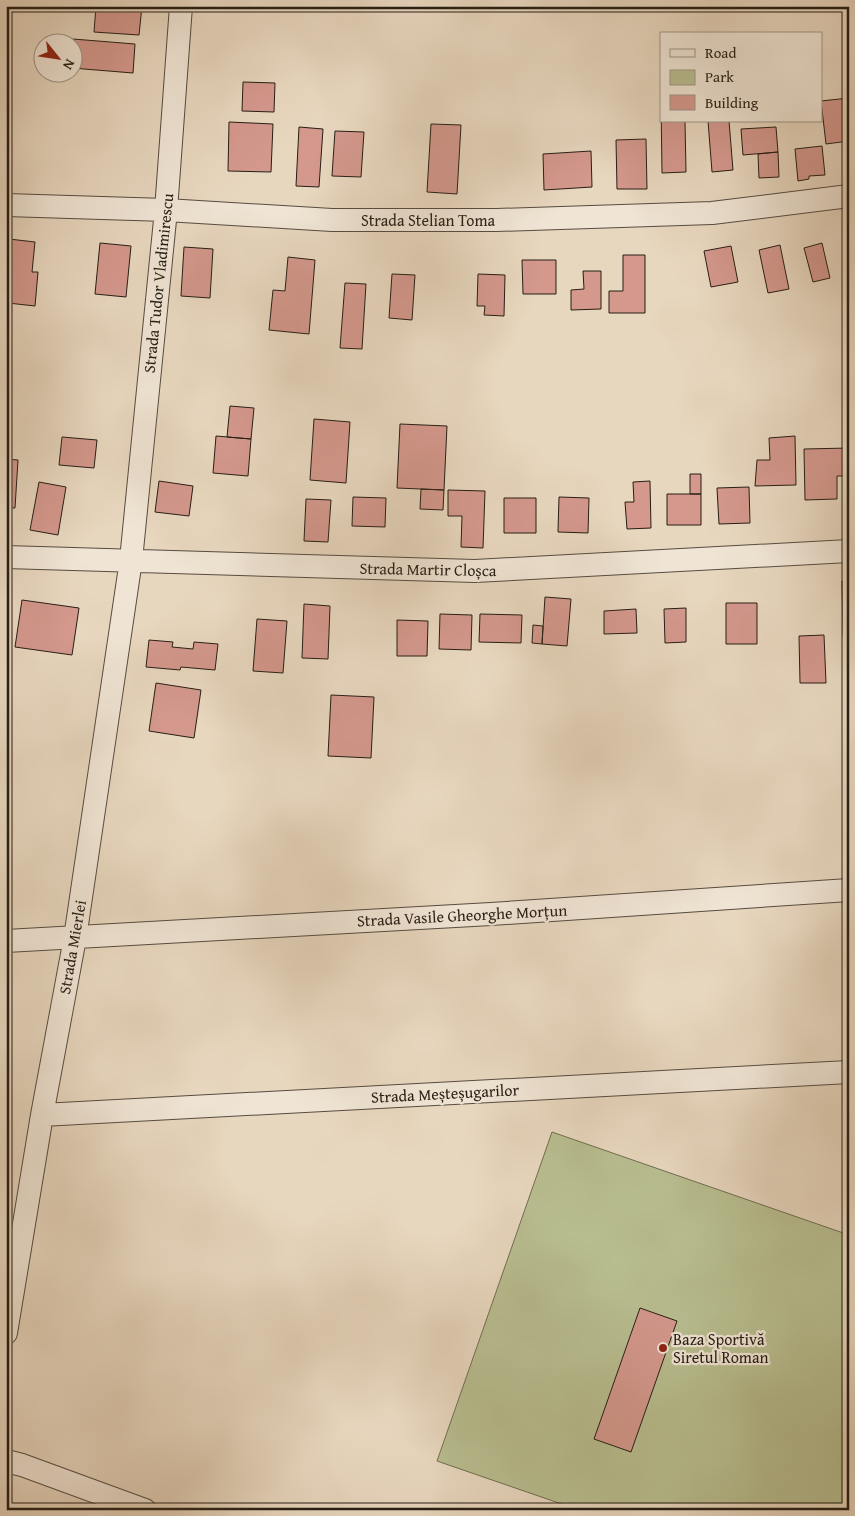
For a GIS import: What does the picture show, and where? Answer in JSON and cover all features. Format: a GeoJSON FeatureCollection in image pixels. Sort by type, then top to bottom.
{"type":"FeatureCollection","features":[{"type":"Feature","properties":{"kind":"street","name":"Strada Tudor Vladimirescu"},"geometry":{"type":"LineString","coordinates":[[131,560],[166,210],[181,6]]}},
{"type":"Feature","properties":{"kind":"street","name":"Strada Stelian Toma"},"geometry":{"type":"LineString","coordinates":[[6,205],[166,210],[332,220],[497,220],[712,213],[849,196]]}},
{"type":"Feature","properties":{"kind":"street","name":"Strada Martir Cloșca"},"geometry":{"type":"LineString","coordinates":[[6,557],[475,571],[849,551]]}},
{"type":"Feature","properties":{"kind":"street","name":"Strada Mierlei"},"geometry":{"type":"LineString","coordinates":[[6,1333],[42,1115],[75,938],[131,560]]}},
{"type":"Feature","properties":{"kind":"street","name":"Strada Vasile Gheorghe Morțun"},"geometry":{"type":"LineString","coordinates":[[75,938],[849,890]]}},
{"type":"Feature","properties":{"kind":"street"},"geometry":{"type":"LineString","coordinates":[[6,941],[75,938]]}},
{"type":"Feature","properties":{"kind":"street","name":"Strada Meșteșugarilor"},"geometry":{"type":"LineString","coordinates":[[42,1115],[849,1072]]}},
{"type":"Feature","properties":{"kind":"street"},"geometry":{"type":"LineString","coordinates":[[6,1461],[22,1465],[145,1510]]}},
{"type":"Feature","properties":{"kind":"green space","name":"Baza Sportivă Siretul Roman"},"geometry":{"type":"Polygon","coordinates":[[[552,1132],[849,1235],[849,1510],[579,1510],[437,1461],[552,1132]]]}},
{"type":"Feature","properties":{"kind":"building"},"geometry":{"type":"Polygon","coordinates":[[[96,6],[142,6],[139,35],[94,32],[96,6]]]}},
{"type":"Feature","properties":{"kind":"building"},"geometry":{"type":"Polygon","coordinates":[[[82,40],[135,44],[133,73],[82,69],[82,40]]]}},
{"type":"Feature","properties":{"kind":"building"},"geometry":{"type":"Polygon","coordinates":[[[243,82],[275,83],[274,112],[242,111],[243,82]]]}},
{"type":"Feature","properties":{"kind":"building"},"geometry":{"type":"Polygon","coordinates":[[[849,98],[849,141],[826,144],[822,101],[849,98]]]}},
{"type":"Feature","properties":{"kind":"building"},"geometry":{"type":"Polygon","coordinates":[[[229,122],[273,124],[271,172],[228,171],[229,122]]]}},
{"type":"Feature","properties":{"kind":"building"},"geometry":{"type":"Polygon","coordinates":[[[661,122],[685,122],[686,172],[662,173],[661,122]]]}},
{"type":"Feature","properties":{"kind":"building"},"geometry":{"type":"Polygon","coordinates":[[[708,122],[729,122],[733,170],[712,172],[708,122]]]}},
{"type":"Feature","properties":{"kind":"building"},"geometry":{"type":"Polygon","coordinates":[[[431,124],[461,125],[457,194],[427,192],[431,124]]]}},
{"type":"Feature","properties":{"kind":"building"},"geometry":{"type":"Polygon","coordinates":[[[299,127],[323,129],[319,187],[296,186],[299,127]]]}},
{"type":"Feature","properties":{"kind":"building"},"geometry":{"type":"Polygon","coordinates":[[[776,127],[778,152],[743,155],[741,129],[776,127]]]}},
{"type":"Feature","properties":{"kind":"building"},"geometry":{"type":"Polygon","coordinates":[[[335,131],[364,132],[361,177],[332,176],[335,131]]]}},
{"type":"Feature","properties":{"kind":"building"},"geometry":{"type":"Polygon","coordinates":[[[646,139],[647,189],[617,189],[616,140],[646,139]]]}},
{"type":"Feature","properties":{"kind":"building"},"geometry":{"type":"Polygon","coordinates":[[[822,146],[825,175],[809,176],[809,179],[798,181],[795,149],[822,146]]]}},
{"type":"Feature","properties":{"kind":"building"},"geometry":{"type":"Polygon","coordinates":[[[591,151],[592,187],[544,190],[543,154],[591,151]]]}},
{"type":"Feature","properties":{"kind":"building"},"geometry":{"type":"Polygon","coordinates":[[[778,152],[779,177],[759,178],[758,154],[778,152]]]}},
{"type":"Feature","properties":{"kind":"building"},"geometry":{"type":"Polygon","coordinates":[[[9,239],[35,242],[32,272],[38,272],[35,306],[8,303],[9,288],[6,288],[6,266],[9,239]]]}},
{"type":"Feature","properties":{"kind":"building"},"geometry":{"type":"Polygon","coordinates":[[[100,243],[131,246],[126,297],[95,294],[100,243]]]}},
{"type":"Feature","properties":{"kind":"building"},"geometry":{"type":"Polygon","coordinates":[[[822,243],[830,278],[813,282],[804,248],[822,243]]]}},
{"type":"Feature","properties":{"kind":"building"},"geometry":{"type":"Polygon","coordinates":[[[780,245],[789,289],[768,293],[759,250],[780,245]]]}},
{"type":"Feature","properties":{"kind":"building"},"geometry":{"type":"Polygon","coordinates":[[[731,246],[738,282],[711,287],[704,251],[731,246]]]}},
{"type":"Feature","properties":{"kind":"building"},"geometry":{"type":"Polygon","coordinates":[[[184,247],[213,249],[210,298],[181,296],[184,247]]]}},
{"type":"Feature","properties":{"kind":"building"},"geometry":{"type":"Polygon","coordinates":[[[623,255],[645,255],[645,313],[609,313],[609,291],[623,291],[623,255]]]}},
{"type":"Feature","properties":{"kind":"building"},"geometry":{"type":"Polygon","coordinates":[[[288,257],[315,260],[309,334],[269,330],[273,290],[285,291],[288,257]]]}},
{"type":"Feature","properties":{"kind":"building"},"geometry":{"type":"Polygon","coordinates":[[[522,260],[556,260],[556,294],[523,294],[522,260]]]}},
{"type":"Feature","properties":{"kind":"building"},"geometry":{"type":"Polygon","coordinates":[[[583,271],[601,271],[601,309],[571,310],[571,290],[584,289],[583,271]]]}},
{"type":"Feature","properties":{"kind":"building"},"geometry":{"type":"Polygon","coordinates":[[[392,274],[415,275],[412,320],[389,318],[392,274]]]}},
{"type":"Feature","properties":{"kind":"building"},"geometry":{"type":"Polygon","coordinates":[[[478,274],[505,275],[504,316],[484,315],[485,306],[477,306],[478,274]]]}},
{"type":"Feature","properties":{"kind":"building"},"geometry":{"type":"Polygon","coordinates":[[[345,283],[366,284],[362,349],[340,348],[345,283]]]}},
{"type":"Feature","properties":{"kind":"building"},"geometry":{"type":"Polygon","coordinates":[[[230,406],[254,408],[251,439],[227,437],[230,406]]]}},
{"type":"Feature","properties":{"kind":"building"},"geometry":{"type":"Polygon","coordinates":[[[314,419],[350,422],[346,483],[310,480],[314,419]]]}},
{"type":"Feature","properties":{"kind":"building"},"geometry":{"type":"Polygon","coordinates":[[[400,424],[447,426],[444,490],[397,488],[400,424]]]}},
{"type":"Feature","properties":{"kind":"building"},"geometry":{"type":"Polygon","coordinates":[[[216,436],[251,439],[248,476],[213,473],[216,436]]]}},
{"type":"Feature","properties":{"kind":"building"},"geometry":{"type":"Polygon","coordinates":[[[795,436],[796,485],[755,486],[757,460],[770,460],[769,438],[795,436]]]}},
{"type":"Feature","properties":{"kind":"building"},"geometry":{"type":"Polygon","coordinates":[[[62,437],[97,440],[94,468],[59,465],[62,437]]]}},
{"type":"Feature","properties":{"kind":"building"},"geometry":{"type":"Polygon","coordinates":[[[849,448],[849,476],[837,476],[837,499],[805,500],[804,449],[849,448]]]}},
{"type":"Feature","properties":{"kind":"building"},"geometry":{"type":"Polygon","coordinates":[[[6,459],[18,460],[15,508],[6,508],[6,459]]]}},
{"type":"Feature","properties":{"kind":"building"},"geometry":{"type":"Polygon","coordinates":[[[690,474],[701,474],[701,494],[690,494],[690,474]]]}},
{"type":"Feature","properties":{"kind":"building"},"geometry":{"type":"Polygon","coordinates":[[[159,481],[193,486],[189,516],[155,512],[159,481]]]}},
{"type":"Feature","properties":{"kind":"building"},"geometry":{"type":"Polygon","coordinates":[[[650,481],[651,528],[627,529],[625,502],[634,502],[633,482],[650,481]]]}},
{"type":"Feature","properties":{"kind":"building"},"geometry":{"type":"Polygon","coordinates":[[[39,482],[66,487],[58,535],[30,530],[39,482]]]}},
{"type":"Feature","properties":{"kind":"building"},"geometry":{"type":"Polygon","coordinates":[[[749,487],[750,523],[719,524],[717,488],[749,487]]]}},
{"type":"Feature","properties":{"kind":"building"},"geometry":{"type":"Polygon","coordinates":[[[421,489],[444,490],[443,510],[420,509],[421,489]]]}},
{"type":"Feature","properties":{"kind":"building"},"geometry":{"type":"Polygon","coordinates":[[[448,490],[485,491],[483,548],[461,547],[462,516],[448,516],[448,490]]]}},
{"type":"Feature","properties":{"kind":"building"},"geometry":{"type":"Polygon","coordinates":[[[667,494],[701,494],[701,525],[667,525],[667,494]]]}},
{"type":"Feature","properties":{"kind":"building"},"geometry":{"type":"Polygon","coordinates":[[[353,497],[386,498],[385,527],[352,526],[353,497]]]}},
{"type":"Feature","properties":{"kind":"building"},"geometry":{"type":"Polygon","coordinates":[[[559,497],[589,498],[588,533],[558,532],[559,497]]]}},
{"type":"Feature","properties":{"kind":"building"},"geometry":{"type":"Polygon","coordinates":[[[504,498],[536,498],[536,533],[504,533],[504,498]]]}},
{"type":"Feature","properties":{"kind":"building"},"geometry":{"type":"Polygon","coordinates":[[[306,499],[331,500],[328,542],[304,541],[306,499]]]}},
{"type":"Feature","properties":{"kind":"building"},"geometry":{"type":"Polygon","coordinates":[[[842,581],[849,581],[849,635],[843,635],[842,581]]]}},
{"type":"Feature","properties":{"kind":"building"},"geometry":{"type":"Polygon","coordinates":[[[545,597],[571,599],[567,646],[542,644],[545,597]]]}},
{"type":"Feature","properties":{"kind":"building"},"geometry":{"type":"Polygon","coordinates":[[[22,600],[79,608],[72,655],[15,647],[22,600]]]}},
{"type":"Feature","properties":{"kind":"building"},"geometry":{"type":"Polygon","coordinates":[[[726,603],[757,603],[757,644],[726,644],[726,603]]]}},
{"type":"Feature","properties":{"kind":"building"},"geometry":{"type":"Polygon","coordinates":[[[304,604],[330,606],[328,659],[302,658],[304,604]]]}},
{"type":"Feature","properties":{"kind":"building"},"geometry":{"type":"Polygon","coordinates":[[[686,608],[686,642],[665,643],[664,609],[686,608]]]}},
{"type":"Feature","properties":{"kind":"building"},"geometry":{"type":"Polygon","coordinates":[[[636,609],[637,633],[604,634],[604,611],[636,609]]]}},
{"type":"Feature","properties":{"kind":"building"},"geometry":{"type":"Polygon","coordinates":[[[440,614],[472,615],[471,650],[439,649],[440,614]]]}},
{"type":"Feature","properties":{"kind":"building"},"geometry":{"type":"Polygon","coordinates":[[[480,614],[522,615],[521,643],[479,642],[480,614]]]}},
{"type":"Feature","properties":{"kind":"building"},"geometry":{"type":"Polygon","coordinates":[[[257,619],[287,621],[283,673],[253,671],[257,619]]]}},
{"type":"Feature","properties":{"kind":"building"},"geometry":{"type":"Polygon","coordinates":[[[397,620],[428,621],[427,656],[397,656],[397,620]]]}},
{"type":"Feature","properties":{"kind":"building"},"geometry":{"type":"Polygon","coordinates":[[[533,625],[543,626],[542,644],[532,643],[533,625]]]}},
{"type":"Feature","properties":{"kind":"building"},"geometry":{"type":"Polygon","coordinates":[[[824,635],[826,683],[800,683],[799,636],[824,635]]]}},
{"type":"Feature","properties":{"kind":"building"},"geometry":{"type":"Polygon","coordinates":[[[149,640],[173,642],[172,647],[193,649],[194,642],[218,644],[215,670],[181,667],[180,670],[146,667],[149,640]]]}},
{"type":"Feature","properties":{"kind":"building"},"geometry":{"type":"Polygon","coordinates":[[[156,683],[201,690],[194,738],[149,731],[156,683]]]}},
{"type":"Feature","properties":{"kind":"building"},"geometry":{"type":"Polygon","coordinates":[[[331,695],[374,697],[371,758],[328,756],[331,695]]]}},
{"type":"Feature","properties":{"kind":"building"},"geometry":{"type":"Polygon","coordinates":[[[640,1308],[677,1321],[631,1452],[594,1439],[640,1308]]]}},
{"type":"Feature","properties":{"kind":"place","name":"Baza Sportivă Siretul Roman"},"geometry":{"type":"Point","coordinates":[663,1348]}}]}
